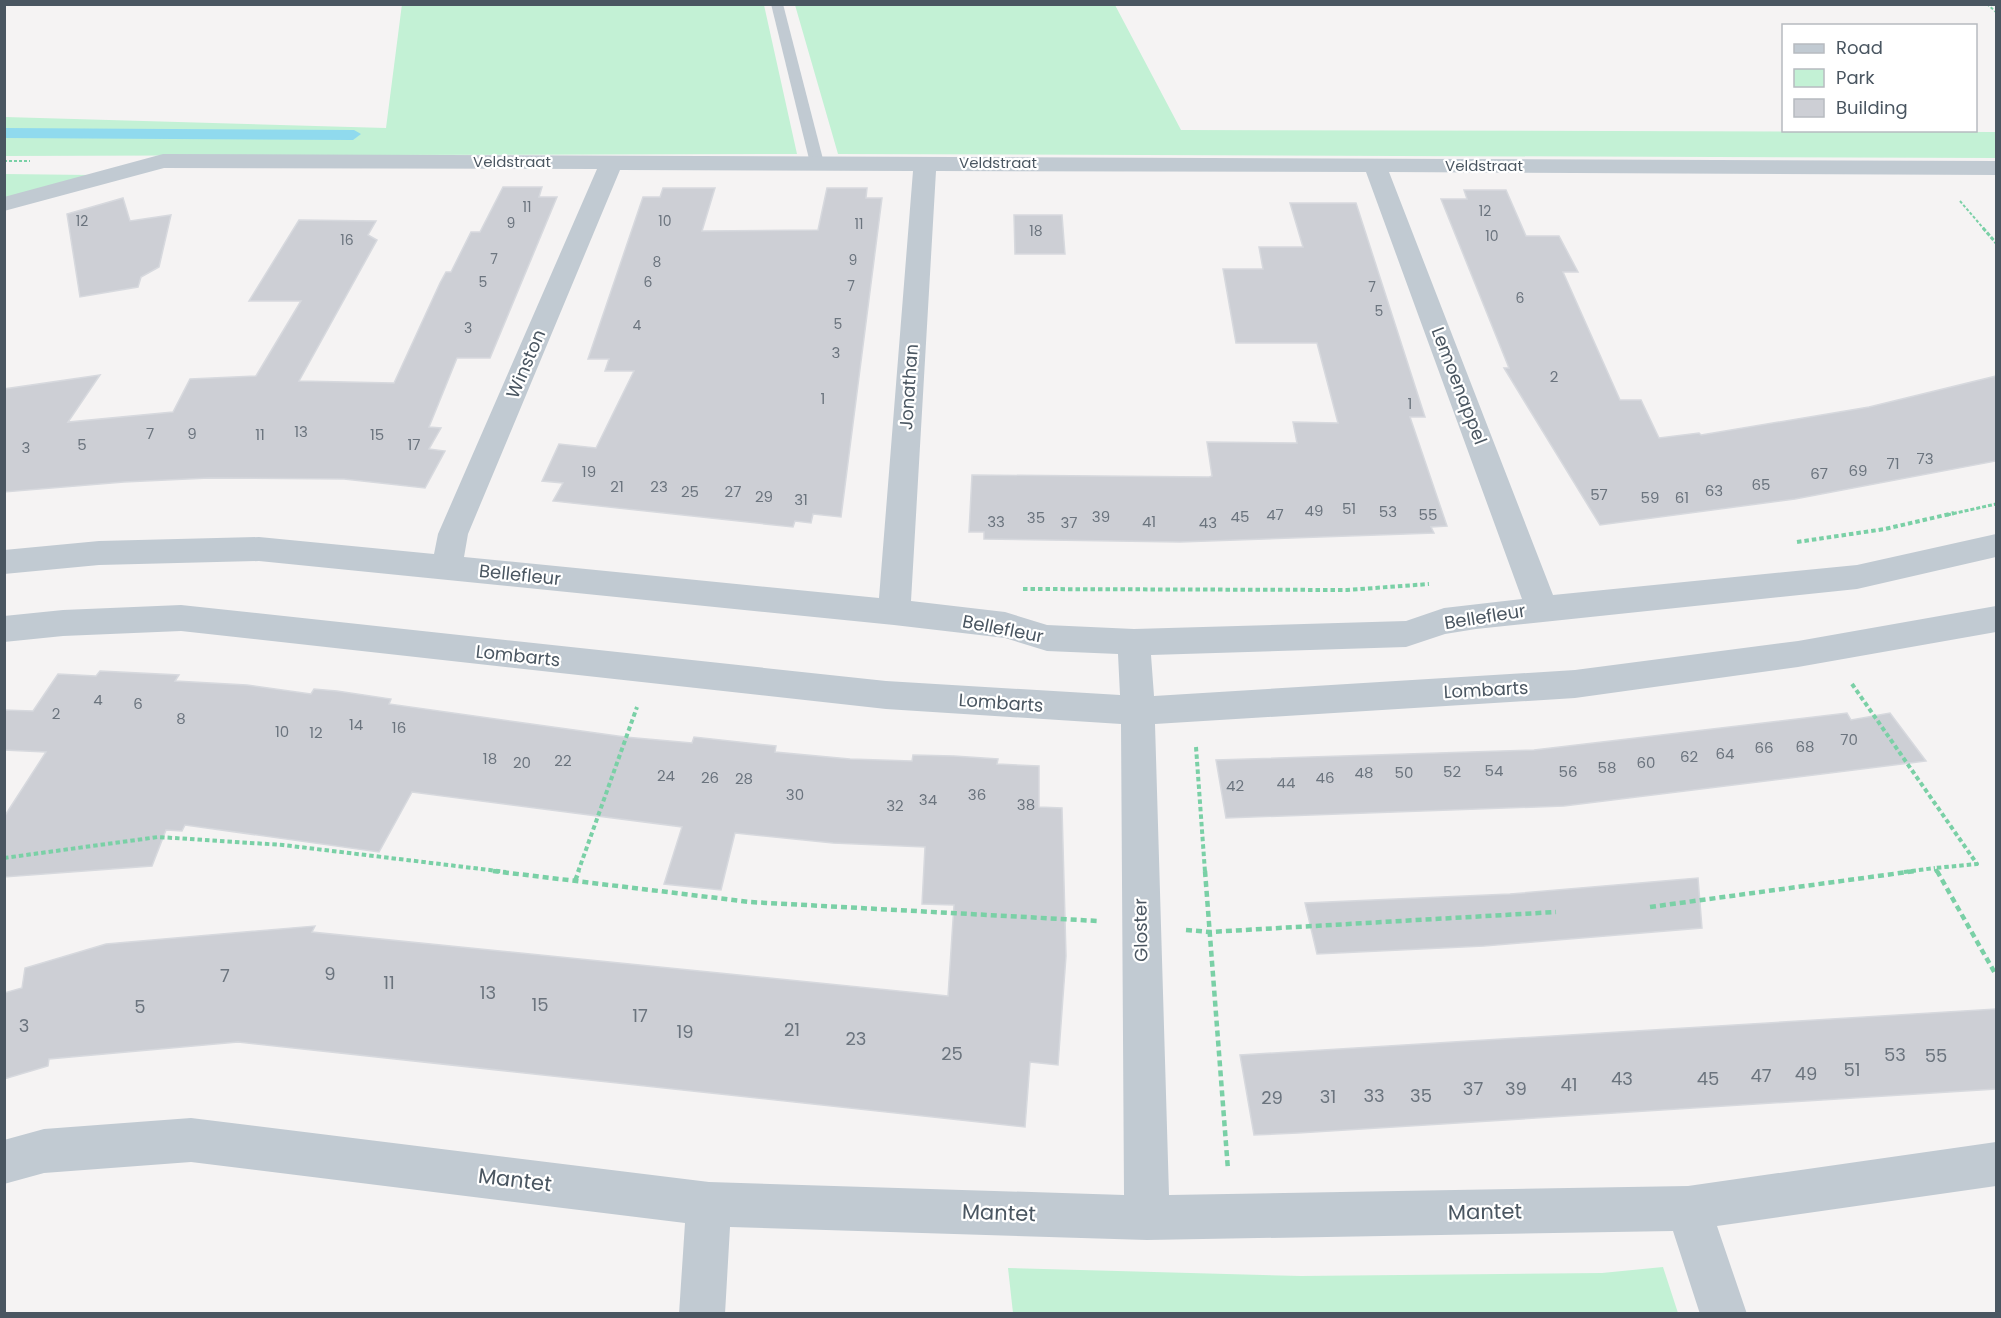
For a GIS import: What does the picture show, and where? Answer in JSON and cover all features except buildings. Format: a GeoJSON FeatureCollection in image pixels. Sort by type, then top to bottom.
{"type":"FeatureCollection","features":[{"type":"Feature","properties":{"kind":"street","name":"Veldstraat"},"geometry":{"type":"LineString","coordinates":[[4,204],[163,161],[1996,168]]}},
{"type":"Feature","properties":{"kind":"street","name":"Winston"},"geometry":{"type":"LineString","coordinates":[[447,567],[453,534],[612,162]]}},
{"type":"Feature","properties":{"kind":"street","name":"Jonathan"},"geometry":{"type":"LineString","coordinates":[[894,612],[925,163]]}},
{"type":"Feature","properties":{"kind":"street","name":"Lemoenappel"},"geometry":{"type":"LineString","coordinates":[[1375,165],[1531,575],[1541,609]]}},
{"type":"Feature","properties":{"kind":"street","name":"Bellefleur"},"geometry":{"type":"LineString","coordinates":[[4,562],[99,553],[259,549],[894,612],[1005,626],[1047,638],[1134,642],[1406,634],[1444,621],[1857,577],[1996,546]]}},
{"type":"Feature","properties":{"kind":"street","name":"Lombarts"},"geometry":{"type":"LineString","coordinates":[[4,629],[63,623],[181,618],[886,695],[1138,711],[1575,684],[1827,649],[1996,620]]}},
{"type":"Feature","properties":{"kind":"street","name":"Gloster"},"geometry":{"type":"LineString","coordinates":[[1134,642],[1138,711],[1147,1218]]}},
{"type":"Feature","properties":{"kind":"street","name":"Mantet"},"geometry":{"type":"LineString","coordinates":[[4,1162],[44,1151],[191,1140],[710,1204],[1147,1218],[1688,1208],[1996,1164]]}},
{"type":"Feature","properties":{"kind":"street"},"geometry":{"type":"LineString","coordinates":[[702,1314],[710,1204]]}},
{"type":"Feature","properties":{"kind":"street"},"geometry":{"type":"LineString","coordinates":[[1688,1208],[1724,1314]]}},
{"type":"Feature","properties":{"kind":"lane"},"geometry":{"type":"LineString","coordinates":[[777,4],[817,163]]}},
{"type":"Feature","properties":{"kind":"path"},"geometry":{"type":"LineString","coordinates":[[1987,4],[1996,12]]}},
{"type":"Feature","properties":{"kind":"path"},"geometry":{"type":"LineString","coordinates":[[1932,168],[1996,243]]}},
{"type":"Feature","properties":{"kind":"path"},"geometry":{"type":"LineString","coordinates":[[1791,543],[1885,529],[1996,504]]}},
{"type":"Feature","properties":{"kind":"path"},"geometry":{"type":"LineString","coordinates":[[1022,589],[1347,590],[1439,583]]}},
{"type":"Feature","properties":{"kind":"path"},"geometry":{"type":"LineString","coordinates":[[1650,907],[1977,864],[1827,649]]}},
{"type":"Feature","properties":{"kind":"path"},"geometry":{"type":"LineString","coordinates":[[575,881],[650,670]]}},
{"type":"Feature","properties":{"kind":"path"},"geometry":{"type":"LineString","coordinates":[[1193,707],[1232,1217]]}},
{"type":"Feature","properties":{"kind":"path"},"geometry":{"type":"LineString","coordinates":[[4,858],[158,837],[283,845],[750,902],[1072,918],[1210,932],[1556,912]]}},
{"type":"Feature","properties":{"kind":"path"},"geometry":{"type":"LineString","coordinates":[[1935,868],[1996,975]]}},
{"type":"Feature","properties":{"kind":"green space"},"geometry":{"type":"Polygon","coordinates":[[[402,4],[764,5],[797,154],[5,156],[5,117],[386,128],[402,4]]]}},
{"type":"Feature","properties":{"kind":"green space"},"geometry":{"type":"Polygon","coordinates":[[[795,5],[1115,5],[1181,130],[1996,132],[1996,158],[838,154],[795,5]]]}},
{"type":"Feature","properties":{"kind":"green space"},"geometry":{"type":"Polygon","coordinates":[[[5,174],[91,175],[5,198],[5,174]]]}},
{"type":"Feature","properties":{"kind":"green space"},"geometry":{"type":"Polygon","coordinates":[[[1663,1267],[1678,1313],[1013,1313],[1008,1268],[1301,1276],[1602,1273],[1663,1267]]]}},
{"type":"Feature","properties":{"kind":"water"},"geometry":{"type":"Polygon","coordinates":[[[5,128],[354,130],[361,134],[353,140],[5,138],[5,128]]]}}]}
